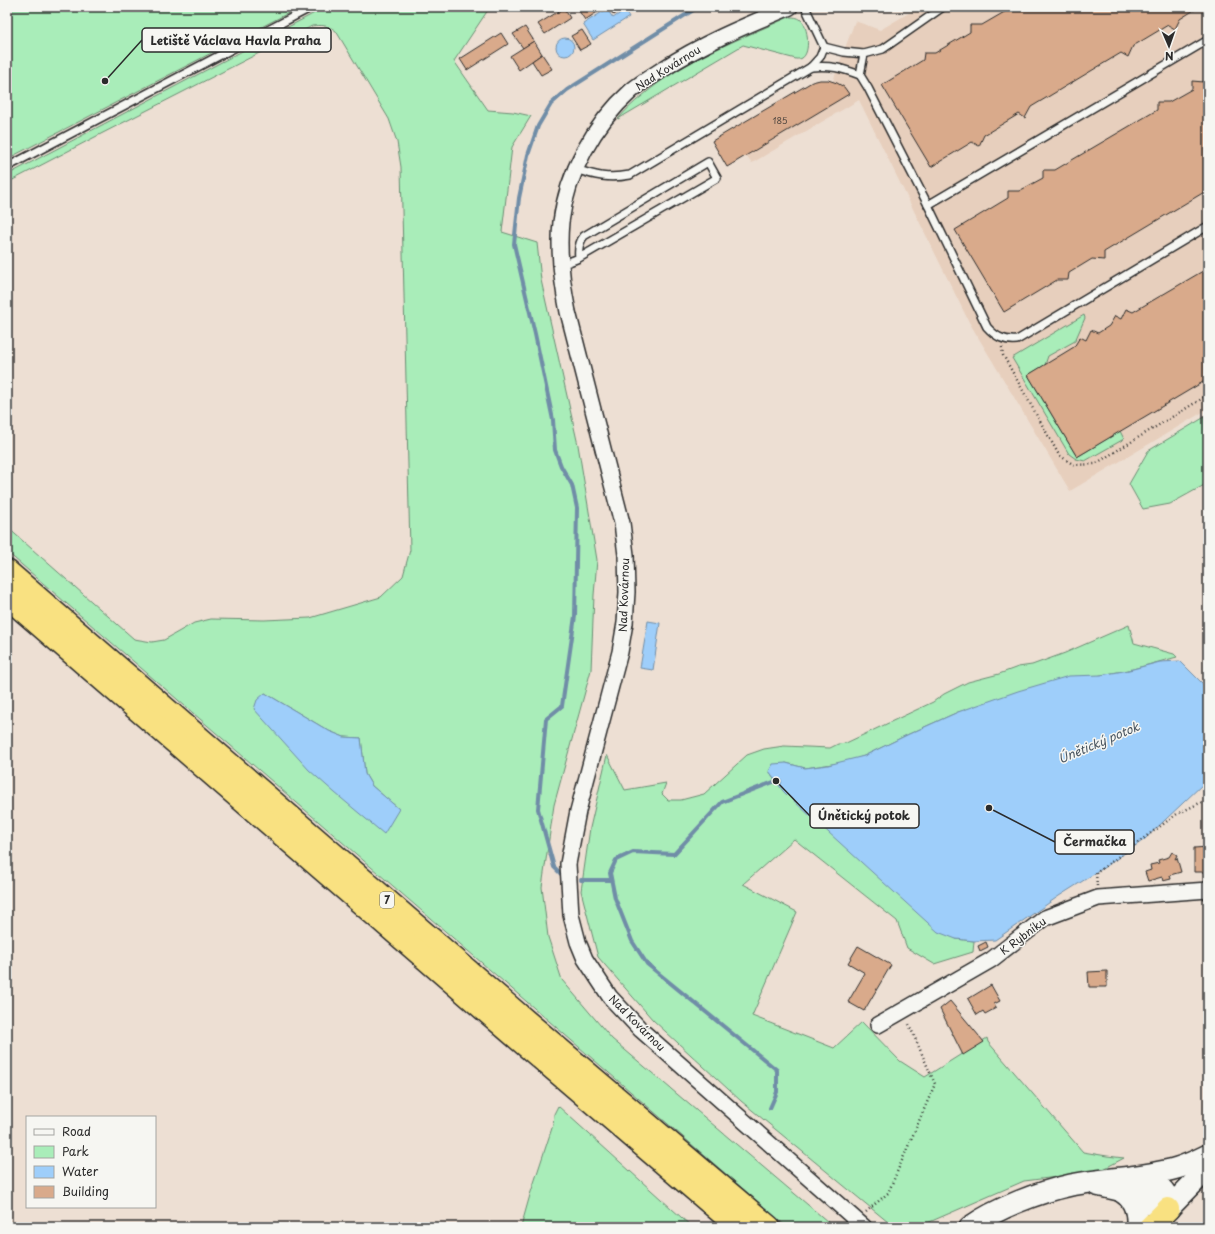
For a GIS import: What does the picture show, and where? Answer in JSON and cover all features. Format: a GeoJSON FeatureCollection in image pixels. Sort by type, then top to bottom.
{"type":"FeatureCollection","features":[{"type":"Feature","properties":{"kind":"highway","name":"7"},"geometry":{"type":"LineString","coordinates":[[7,571],[525,1020],[769,1227]]}},
{"type":"Feature","properties":{"kind":"highway","name":"7"},"geometry":{"type":"LineString","coordinates":[[7,597],[738,1227]]}},
{"type":"Feature","properties":{"kind":"highway"},"geometry":{"type":"LineString","coordinates":[[1150,1227],[1168,1209]]}},
{"type":"Feature","properties":{"kind":"street","name":"Nad Kovárnou"},"geometry":{"type":"LineString","coordinates":[[790,7],[698,48],[652,75],[631,91],[601,125],[583,152],[567,192],[563,208],[561,234],[563,286],[568,312],[622,523],[626,555],[625,623],[620,652],[578,811],[568,864],[571,914],[578,942],[585,959],[610,997],[641,1030],[862,1224]]}},
{"type":"Feature","properties":{"kind":"street","name":"K Rybníku"},"geometry":{"type":"LineString","coordinates":[[878,1025],[991,960],[1044,918],[1098,898],[1208,890]]}},
{"type":"Feature","properties":{"kind":"street"},"geometry":{"type":"LineString","coordinates":[[970,1225],[1019,1202],[1050,1190],[1071,1185],[1126,1184],[1178,1168],[1208,1155]]}},
{"type":"Feature","properties":{"kind":"street"},"geometry":{"type":"LineString","coordinates":[[1126,1184],[1155,1206],[1168,1209],[1208,1168]]}},
{"type":"Feature","properties":{"kind":"street"},"geometry":{"type":"LineString","coordinates":[[1126,1184],[1129,1197],[1134,1206],[1137,1217],[1137,1227]]}},
{"type":"Feature","properties":{"kind":"lane"},"geometry":{"type":"LineString","coordinates":[[7,167],[312,7]]}},
{"type":"Feature","properties":{"kind":"lane"},"geometry":{"type":"LineString","coordinates":[[576,169],[604,177],[620,177],[630,175],[811,67],[820,57],[824,47],[806,7]]}},
{"type":"Feature","properties":{"kind":"lane"},"geometry":{"type":"LineString","coordinates":[[824,47],[844,52],[864,54],[883,49],[943,7]]}},
{"type":"Feature","properties":{"kind":"lane"},"geometry":{"type":"LineString","coordinates":[[928,204],[1208,40]]}},
{"type":"Feature","properties":{"kind":"lane"},"geometry":{"type":"LineString","coordinates":[[864,54],[860,74],[928,204],[987,327],[995,336],[1010,341],[1017,340],[1208,226]]}},
{"type":"Feature","properties":{"kind":"lane"},"geometry":{"type":"LineString","coordinates":[[811,67],[838,67],[860,74]]}},
{"type":"Feature","properties":{"kind":"lane"},"geometry":{"type":"LineString","coordinates":[[561,263],[579,258],[717,178],[708,162],[584,236],[581,240],[579,258]]}},
{"type":"Feature","properties":{"kind":"path"},"geometry":{"type":"LineString","coordinates":[[1003,339],[1002,347],[1004,355],[1059,455],[1074,465],[1095,464],[1208,395]]}},
{"type":"Feature","properties":{"kind":"path"},"geometry":{"type":"LineString","coordinates":[[1098,898],[1096,873],[1177,814],[1208,799]]}},
{"type":"Feature","properties":{"kind":"path"},"geometry":{"type":"LineString","coordinates":[[862,1224],[888,1193],[935,1084],[903,1011]]}},
{"type":"Feature","properties":{"kind":"shaded area"},"geometry":{"type":"Polygon","coordinates":[[[919,7],[1208,7],[1208,409],[1070,491],[969,322],[859,100],[752,163],[746,155],[712,141],[812,82],[820,80],[833,81],[855,21],[880,30],[919,7]]]}},
{"type":"Feature","properties":{"kind":"green space"},"geometry":{"type":"Polygon","coordinates":[[[7,7],[300,7],[7,159],[7,7]]]}},
{"type":"Feature","properties":{"kind":"green space"},"geometry":{"type":"Polygon","coordinates":[[[326,7],[490,7],[454,61],[488,110],[513,112],[531,116],[512,147],[502,232],[537,243],[541,280],[578,445],[597,560],[591,670],[554,805],[542,887],[548,937],[562,980],[612,1039],[834,1227],[787,1227],[7,552],[7,527],[134,639],[152,642],[164,640],[194,623],[211,619],[264,620],[310,618],[381,597],[403,576],[410,550],[401,167],[397,142],[389,119],[336,31],[325,26],[312,26],[7,183],[7,175],[326,7]],[[265,693],[335,793],[399,809],[372,786],[365,774],[361,738],[344,737],[329,731],[265,693]]]}},
{"type":"Feature","properties":{"kind":"green space"},"geometry":{"type":"Polygon","coordinates":[[[789,17],[800,19],[807,33],[807,51],[802,58],[796,59],[743,45],[618,119],[629,107],[676,71],[712,51],[789,17]]]}},
{"type":"Feature","properties":{"kind":"green space"},"geometry":{"type":"Polygon","coordinates":[[[1084,315],[1085,318],[1075,341],[1048,356],[1045,365],[1028,375],[1077,457],[1120,431],[1124,439],[1085,461],[1076,459],[1069,454],[1012,358],[1084,315]]]}},
{"type":"Feature","properties":{"kind":"green space"},"geometry":{"type":"Polygon","coordinates":[[[1208,415],[1208,483],[1170,504],[1143,509],[1129,484],[1148,451],[1208,415]]]}},
{"type":"Feature","properties":{"kind":"green space"},"geometry":{"type":"Polygon","coordinates":[[[1129,625],[1134,643],[1174,654],[1177,657],[958,712],[864,756],[846,762],[805,768],[786,763],[769,771],[784,792],[956,939],[974,941],[973,952],[934,964],[907,948],[897,921],[794,839],[743,884],[797,912],[752,1016],[834,1048],[862,1022],[900,1061],[925,1077],[987,1038],[988,1042],[1083,1152],[1124,1158],[1098,1172],[1024,1181],[918,1227],[894,1227],[741,1101],[653,1020],[598,957],[581,891],[590,828],[607,755],[625,790],[666,783],[662,794],[668,800],[681,800],[704,794],[747,755],[764,749],[784,746],[830,748],[838,744],[846,743],[933,702],[944,694],[968,682],[999,674],[1018,667],[1032,665],[1065,653],[1129,625]]]}},
{"type":"Feature","properties":{"kind":"green space"},"geometry":{"type":"Polygon","coordinates":[[[558,1106],[692,1227],[521,1227],[553,1125],[554,1114],[558,1106]]]}},
{"type":"Feature","properties":{"kind":"water"},"geometry":{"type":"Polygon","coordinates":[[[607,9],[613,18],[625,10],[629,17],[593,40],[583,24],[607,9]]]}},
{"type":"Feature","properties":{"kind":"water"},"geometry":{"type":"Polygon","coordinates":[[[565,38],[571,41],[574,47],[571,53],[565,56],[559,53],[556,47],[559,41],[565,38]]]}},
{"type":"Feature","properties":{"kind":"water"},"geometry":{"type":"Polygon","coordinates":[[[648,621],[660,623],[653,670],[640,668],[648,621]]]}},
{"type":"Feature","properties":{"kind":"water"},"geometry":{"type":"Polygon","coordinates":[[[1180,661],[1208,689],[1208,767],[1203,784],[1145,839],[995,940],[974,941],[956,939],[938,932],[784,792],[769,771],[773,764],[786,763],[805,768],[828,765],[864,756],[958,712],[1018,691],[1069,676],[1101,675],[1160,662],[1180,661]]]}},
{"type":"Feature","properties":{"kind":"water"},"geometry":{"type":"Polygon","coordinates":[[[265,693],[329,731],[344,737],[361,738],[365,774],[372,786],[399,809],[384,834],[309,770],[254,709],[257,700],[265,693]]]}},
{"type":"Feature","properties":{"kind":"building"},"geometry":{"type":"Polygon","coordinates":[[[585,7],[605,7],[585,20],[579,11],[585,7]]]}},
{"type":"Feature","properties":{"kind":"building"},"geometry":{"type":"Polygon","coordinates":[[[608,7],[621,7],[622,9],[614,15],[608,7]]]}},
{"type":"Feature","properties":{"kind":"building"},"geometry":{"type":"Polygon","coordinates":[[[1013,7],[1199,7],[1180,19],[1175,29],[1168,25],[1133,46],[1128,57],[1121,53],[1031,107],[1025,118],[1019,114],[984,135],[979,146],[972,142],[931,167],[882,85],[923,60],[924,53],[935,53],[970,32],[970,25],[982,25],[1013,7]]]}},
{"type":"Feature","properties":{"kind":"building"},"geometry":{"type":"Polygon","coordinates":[[[564,8],[570,18],[545,34],[538,24],[564,8]]]}},
{"type":"Feature","properties":{"kind":"building"},"geometry":{"type":"Polygon","coordinates":[[[525,27],[534,41],[523,48],[513,34],[525,27]]]}},
{"type":"Feature","properties":{"kind":"building"},"geometry":{"type":"Polygon","coordinates":[[[582,30],[591,44],[580,50],[571,36],[582,30]]]}},
{"type":"Feature","properties":{"kind":"building"},"geometry":{"type":"Polygon","coordinates":[[[501,33],[508,44],[467,70],[460,59],[501,33]]]}},
{"type":"Feature","properties":{"kind":"building"},"geometry":{"type":"Polygon","coordinates":[[[534,41],[542,54],[519,70],[510,56],[534,41]]]}},
{"type":"Feature","properties":{"kind":"building"},"geometry":{"type":"Polygon","coordinates":[[[542,54],[552,69],[541,75],[532,61],[542,54]]]}},
{"type":"Feature","properties":{"kind":"building"},"geometry":{"type":"Polygon","coordinates":[[[1208,79],[1208,191],[1104,252],[1104,260],[1092,259],[1069,273],[1068,280],[1057,280],[1004,312],[955,230],[1008,198],[1008,191],[1019,191],[1043,178],[1043,170],[1055,170],[1157,110],[1157,102],[1169,102],[1192,89],[1192,81],[1204,82],[1208,79]]]}},
{"type":"Feature","properties":{"kind":"building"},"geometry":{"type":"Polygon","coordinates":[[[828,80],[837,83],[844,87],[849,94],[727,167],[712,141],[812,82],[828,80]]]}},
{"type":"Feature","properties":{"kind":"building"},"geometry":{"type":"Polygon","coordinates":[[[1208,268],[1208,379],[1077,457],[1028,375],[1074,347],[1080,337],[1086,340],[1091,330],[1098,333],[1109,326],[1115,316],[1121,319],[1126,309],[1133,312],[1208,268]]]}},
{"type":"Feature","properties":{"kind":"building"},"geometry":{"type":"Polygon","coordinates":[[[1208,847],[1208,872],[1194,872],[1194,848],[1208,847]]]}},
{"type":"Feature","properties":{"kind":"building"},"geometry":{"type":"Polygon","coordinates":[[[1172,852],[1177,855],[1175,859],[1177,858],[1181,872],[1170,875],[1171,879],[1163,881],[1162,877],[1148,881],[1145,872],[1151,870],[1150,865],[1159,863],[1158,860],[1169,857],[1172,852]]]}},
{"type":"Feature","properties":{"kind":"building"},"geometry":{"type":"Polygon","coordinates":[[[986,942],[988,947],[980,951],[978,946],[986,942]]]}},
{"type":"Feature","properties":{"kind":"building"},"geometry":{"type":"Polygon","coordinates":[[[858,946],[891,965],[864,1011],[848,1002],[865,973],[848,963],[858,946]]]}},
{"type":"Feature","properties":{"kind":"building"},"geometry":{"type":"Polygon","coordinates":[[[1107,971],[1107,987],[1089,987],[1088,972],[1107,971]]]}},
{"type":"Feature","properties":{"kind":"building"},"geometry":{"type":"Polygon","coordinates":[[[991,985],[1000,1001],[994,1004],[996,1008],[985,1014],[983,1011],[977,1015],[968,999],[991,985]]]}},
{"type":"Feature","properties":{"kind":"building"},"geometry":{"type":"Polygon","coordinates":[[[950,1001],[984,1042],[963,1055],[940,1009],[950,1001]]]}},
{"type":"Feature","properties":{"kind":"waterway"},"geometry":{"type":"LineString","coordinates":[[564,877],[554,867],[538,809],[546,719],[562,706],[575,616],[577,508],[572,485],[561,466],[555,450],[553,420],[514,244],[519,198],[528,155],[538,126],[551,104],[567,90],[698,7]]}},
{"type":"Feature","properties":{"kind":"waterway","name":"Únětický potok"},"geometry":{"type":"LineString","coordinates":[[770,1108],[777,1092],[777,1070],[647,964],[632,941],[615,898],[610,873],[616,860],[633,852],[674,854],[722,802],[776,781],[780,782]]}},
{"type":"Feature","properties":{"kind":"waterway"},"geometry":{"type":"LineString","coordinates":[[581,880],[611,880]]}},
{"type":"Feature","properties":{"kind":"place","name":"Letiště Václava Havla Praha"},"geometry":{"type":"Point","coordinates":[105,81]}},
{"type":"Feature","properties":{"kind":"place","name":"Únětický potok"},"geometry":{"type":"Point","coordinates":[776,781]}},
{"type":"Feature","properties":{"kind":"place","name":"Čermačka"},"geometry":{"type":"Point","coordinates":[989,808]}}]}
